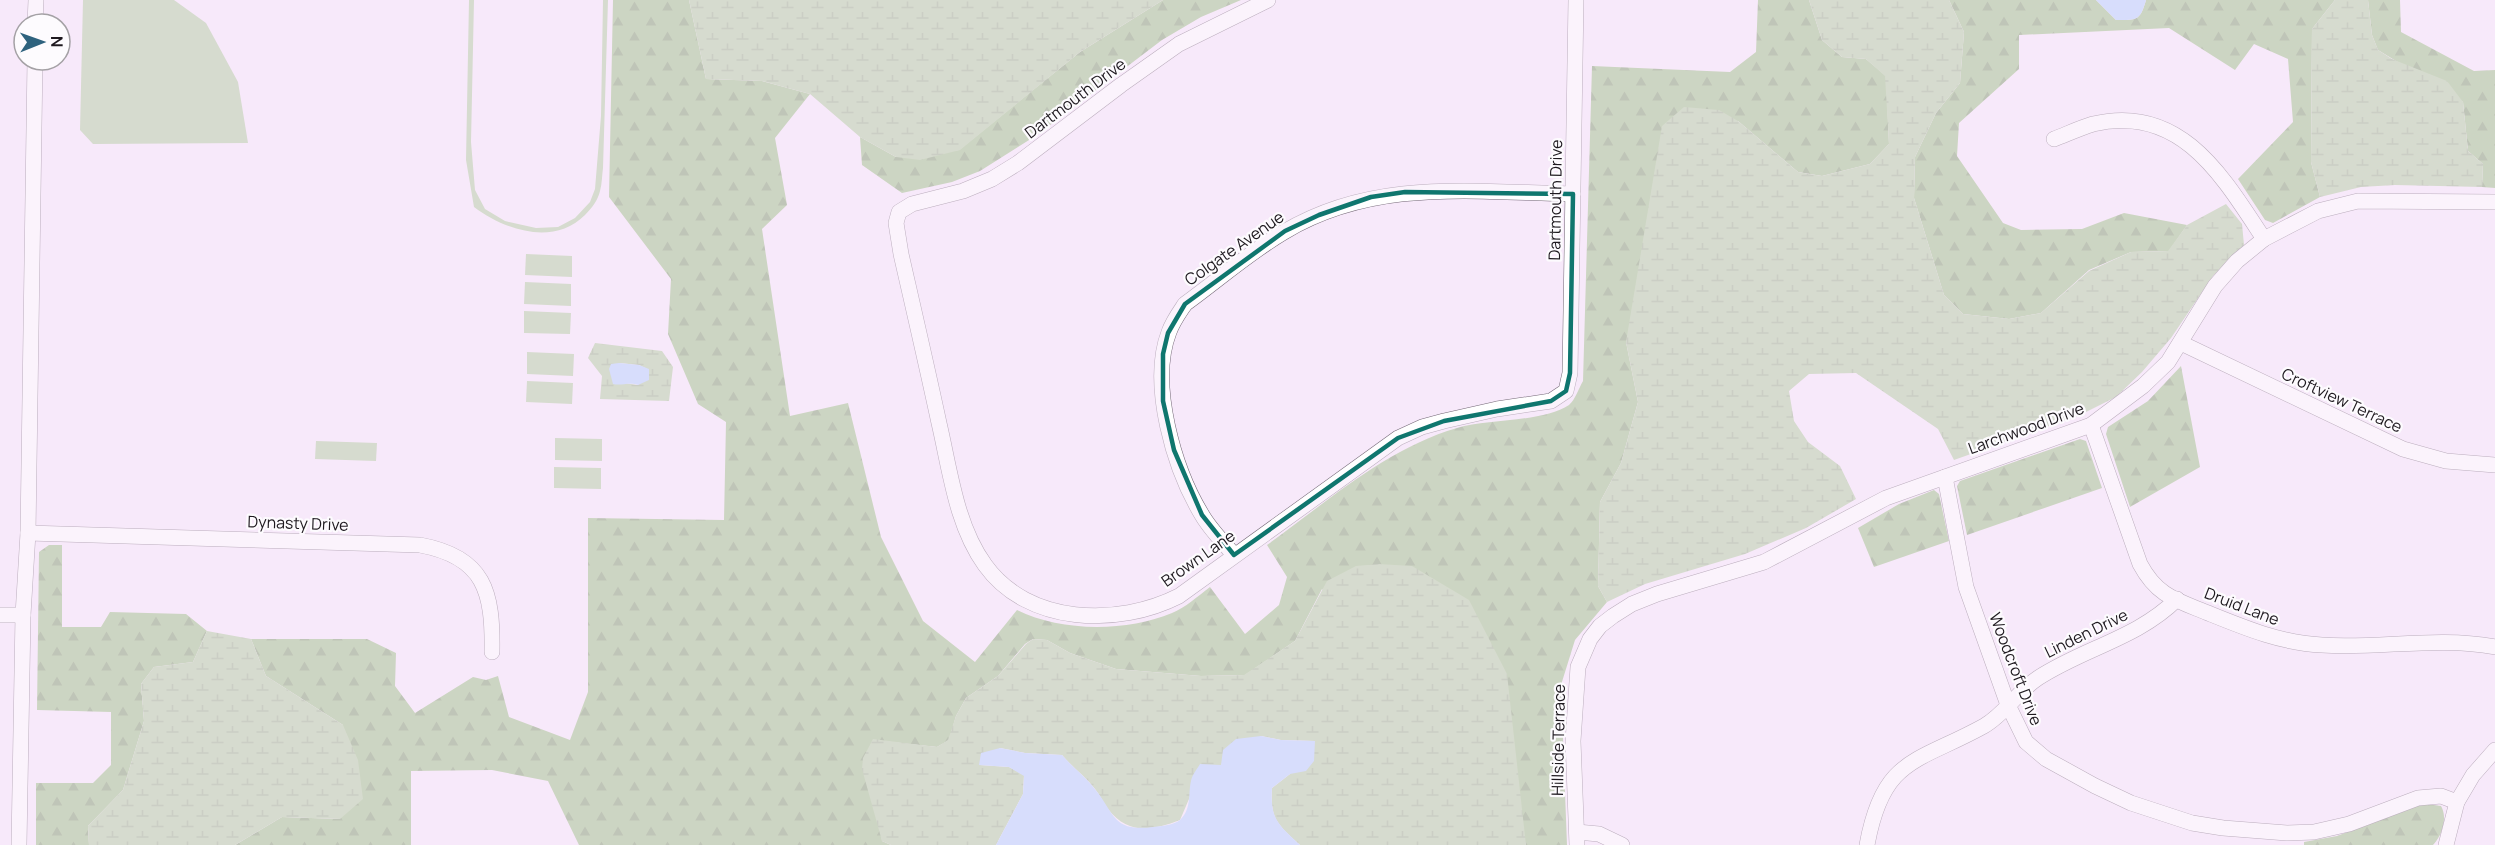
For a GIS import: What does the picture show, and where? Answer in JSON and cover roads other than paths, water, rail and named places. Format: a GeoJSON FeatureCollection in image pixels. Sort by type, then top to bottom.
{"type":"FeatureCollection","features":[{"type":"Feature","properties":{"kind":"street","name":"Dartmouth Drive"},"geometry":{"type":"LineString","coordinates":[[899,212],[912,204],[963,191],[992,179],[1018,163],[1179,44],[1268,0]]}},
{"type":"Feature","properties":{"kind":"street","name":"Dartmouth Drive"},"geometry":{"type":"LineString","coordinates":[[1560,397],[1566,391],[1570,373],[1576,0]]}},
{"type":"Feature","properties":{"kind":"street"},"geometry":{"type":"LineString","coordinates":[[19,845],[23,615],[28,533],[35,72]]}},
{"type":"Feature","properties":{"kind":"street"},"geometry":{"type":"LineString","coordinates":[[2054,139],[2082,128],[2108,122],[2140,123],[2158,127],[2197,149],[2211,162],[2264,239]]}},
{"type":"Feature","properties":{"kind":"street","name":"Colgate Avenue"},"geometry":{"type":"LineString","coordinates":[[1233,555],[1202,515],[1186,483],[1174,450],[1163,401],[1163,354],[1171,326],[1185,304],[1285,231],[1362,199],[1424,191],[1573,194]]}},
{"type":"Feature","properties":{"kind":"street","name":"Larchwood Drive"},"geometry":{"type":"LineString","coordinates":[[1590,639],[1600,626],[1632,604],[1656,594],[1764,562],[1886,498],[2091,425],[2144,386],[2168,362],[2215,286],[2237,261],[2264,239],[2318,211],[2358,201],[2495,202]]}},
{"type":"Feature","properties":{"kind":"street","name":"Brown Lane"},"geometry":{"type":"LineString","coordinates":[[899,212],[896,223],[901,254],[955,492],[969,537],[984,564],[998,580],[1011,591],[1049,610],[1085,616],[1113,615],[1162,605],[1179,596],[1398,438],[1422,427],[1444,421],[1497,409],[1551,401],[1560,397]]}},
{"type":"Feature","properties":{"kind":"street","name":"Croftview Terrace"},"geometry":{"type":"LineString","coordinates":[[2181,343],[2403,449],[2446,461],[2495,465]]}},
{"type":"Feature","properties":{"kind":"street","name":"Druid Lane"},"geometry":{"type":"LineString","coordinates":[[2091,425],[2140,564],[2148,579],[2160,592],[2238,625],[2285,641],[2324,646],[2461,642],[2495,647]]}},
{"type":"Feature","properties":{"kind":"street","name":"Woodcroft Drive"},"geometry":{"type":"LineString","coordinates":[[1945,477],[1966,588],[2008,705],[2026,742],[2046,759],[2131,803],[2192,823],[2287,833],[2314,832],[2349,824],[2418,798],[2441,796],[2457,802]]}},
{"type":"Feature","properties":{"kind":"street","name":"Dynasty Drive"},"geometry":{"type":"LineString","coordinates":[[28,533],[420,545],[440,549],[467,564],[486,590],[493,620],[492,651]]}},
{"type":"Feature","properties":{"kind":"street","name":"Linden Drive"},"geometry":{"type":"LineString","coordinates":[[1868,845],[1876,808],[1894,778],[1924,754],[1986,725],[2036,679],[2151,621],[2177,599]]}},
{"type":"Feature","properties":{"kind":"street"},"geometry":{"type":"LineString","coordinates":[[0,615],[23,615]]}},
{"type":"Feature","properties":{"kind":"street","name":"Hillside Terrace"},"geometry":{"type":"LineString","coordinates":[[1577,838],[1573,741],[1576,686],[1578,667],[1590,639]]}},
{"type":"Feature","properties":{"kind":"street"},"geometry":{"type":"LineString","coordinates":[[2446,845],[2457,802],[2473,775],[2495,750]]}},
{"type":"Feature","properties":{"kind":"street"},"geometry":{"type":"LineString","coordinates":[[1577,838],[1599,834],[1622,845]]}},
{"type":"Feature","properties":{"kind":"water"},"geometry":{"type":"Polygon","coordinates":[[[2096,0],[2146,0],[2137,18],[2116,20],[2096,0]]]}},
{"type":"Feature","properties":{"kind":"water"},"geometry":{"type":"Polygon","coordinates":[[[611,364],[639,365],[649,369],[649,380],[638,385],[613,384],[609,369],[611,364]]]}},
{"type":"Feature","properties":{"kind":"water"},"geometry":{"type":"Polygon","coordinates":[[[1261,736],[1281,740],[1315,741],[1314,761],[1306,771],[1290,774],[1272,788],[1274,814],[1286,832],[1300,845],[996,845],[1023,794],[1024,776],[1009,767],[979,765],[981,753],[1000,748],[1025,753],[1062,755],[1101,797],[1116,819],[1130,827],[1140,828],[1167,825],[1180,820],[1188,806],[1193,774],[1200,764],[1221,765],[1223,750],[1236,739],[1261,736]]]}}]}
